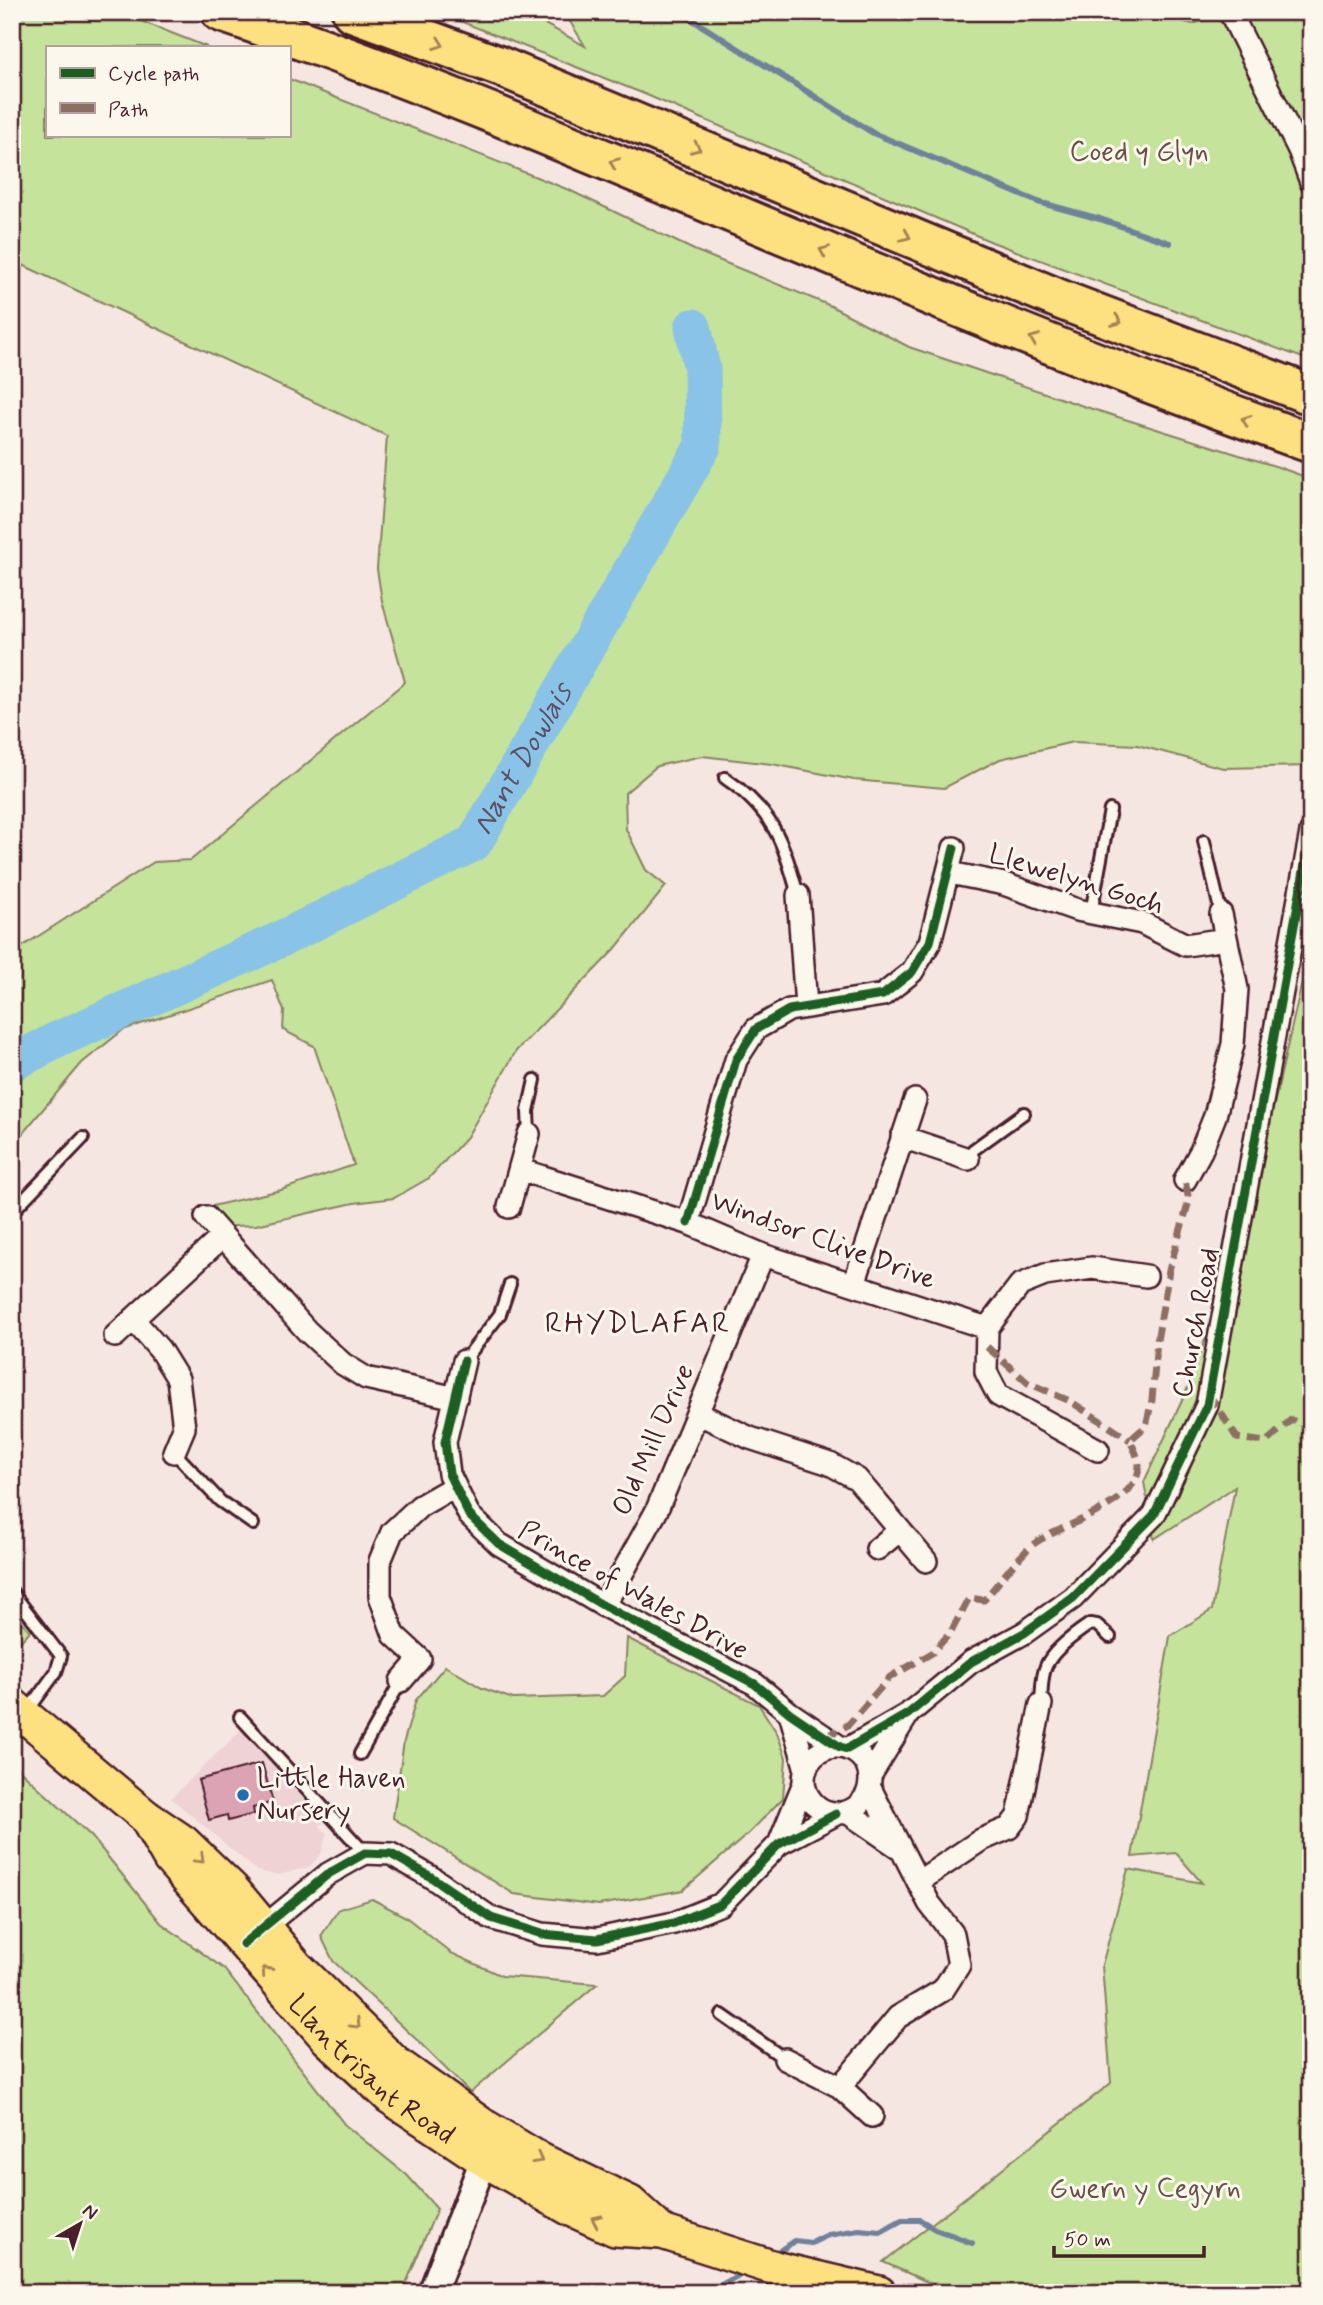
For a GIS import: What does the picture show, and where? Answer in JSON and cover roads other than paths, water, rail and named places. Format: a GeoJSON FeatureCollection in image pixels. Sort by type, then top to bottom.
{"type":"FeatureCollection","features":[{"type":"Feature","properties":{"kind":"highway"},"geometry":{"type":"LineString","coordinates":[[221,12],[497,114],[1036,339],[1311,443]]}},
{"type":"Feature","properties":{"kind":"highway"},"geometry":{"type":"LineString","coordinates":[[352,12],[499,66],[1064,301],[1311,395]]}},
{"type":"Feature","properties":{"kind":"main road","name":"Llantrisant Road"},"geometry":{"type":"LineString","coordinates":[[18,1710],[146,1817],[183,1842],[232,1889],[253,1936],[328,2039],[390,2097],[489,2146],[569,2208],[615,2229],[662,2232],[742,2259],[879,2293]]}},
{"type":"Feature","properties":{"kind":"street"},"geometry":{"type":"LineString","coordinates":[[1230,12],[1305,147],[1311,182]]}},
{"type":"Feature","properties":{"kind":"street","name":"Church Road"},"geometry":{"type":"LineString","coordinates":[[844,1748],[908,1714],[971,1662],[1024,1633],[1073,1598],[1154,1515],[1208,1405],[1311,832]]}},
{"type":"Feature","properties":{"kind":"street","name":"Llewelyn Goch"},"geometry":{"type":"LineString","coordinates":[[688,1223],[736,1060],[756,1029],[789,1010],[883,995],[912,972],[930,942],[950,873],[954,848]]}},
{"type":"Feature","properties":{"kind":"street","name":"Llewelyn Goch"},"geometry":{"type":"LineString","coordinates":[[950,873],[1004,884],[1077,910],[1142,923],[1186,946],[1226,939]]}},
{"type":"Feature","properties":{"kind":"street"},"geometry":{"type":"LineString","coordinates":[[798,895],[806,1007]]}},
{"type":"Feature","properties":{"kind":"street"},"geometry":{"type":"LineString","coordinates":[[1185,1180],[1216,1116],[1233,1044],[1237,989],[1221,914]]}},
{"type":"Feature","properties":{"kind":"street"},"geometry":{"type":"LineString","coordinates":[[854,1284],[915,1100]]}},
{"type":"Feature","properties":{"kind":"street"},"geometry":{"type":"LineString","coordinates":[[509,1207],[529,1134]]}},
{"type":"Feature","properties":{"kind":"street"},"geometry":{"type":"LineString","coordinates":[[902,1137],[968,1159]]}},
{"type":"Feature","properties":{"kind":"street","name":"Windsor Clive Drive"},"geometry":{"type":"LineString","coordinates":[[521,1170],[688,1223],[763,1255],[987,1328]]}},
{"type":"Feature","properties":{"kind":"street"},"geometry":{"type":"LineString","coordinates":[[206,1217],[307,1331],[343,1364],[366,1378],[456,1398]]}},
{"type":"Feature","properties":{"kind":"street"},"geometry":{"type":"LineString","coordinates":[[115,1336],[223,1236]]}},
{"type":"Feature","properties":{"kind":"street","name":"Old Mill Drive"},"geometry":{"type":"LineString","coordinates":[[604,1606],[656,1512],[763,1255]]}},
{"type":"Feature","properties":{"kind":"street"},"geometry":{"type":"LineString","coordinates":[[1098,1450],[998,1395],[986,1372],[987,1328],[1020,1285],[1045,1275],[1092,1268],[1146,1276]]}},
{"type":"Feature","properties":{"kind":"street"},"geometry":{"type":"LineString","coordinates":[[134,1319],[160,1350],[178,1379],[184,1428],[174,1452]]}},
{"type":"Feature","properties":{"kind":"street","name":"Prince of Wales Drive"},"geometry":{"type":"LineString","coordinates":[[464,1361],[445,1442],[449,1474],[469,1515],[499,1544],[604,1606],[755,1685],[790,1713],[844,1748]]}},
{"type":"Feature","properties":{"kind":"street"},"geometry":{"type":"LineString","coordinates":[[697,1413],[750,1437],[830,1464],[857,1479],[926,1561]]}},
{"type":"Feature","properties":{"kind":"street"},"geometry":{"type":"LineString","coordinates":[[401,1681],[420,1659],[394,1635],[380,1596],[380,1561],[392,1532],[421,1506],[455,1486]]}},
{"type":"Feature","properties":{"kind":"street"},"geometry":{"type":"LineString","coordinates":[[877,1549],[900,1530]]}},
{"type":"Feature","properties":{"kind":"street"},"geometry":{"type":"LineString","coordinates":[[918,1882],[981,1840],[1009,1828],[1018,1816],[1041,1704]]}},
{"type":"Feature","properties":{"kind":"street"},"geometry":{"type":"LineString","coordinates":[[790,1713],[807,1794],[814,1804],[825,1811],[842,1813],[900,1848]]}},
{"type":"Feature","properties":{"kind":"street","name":"Church Road"},"geometry":{"type":"LineString","coordinates":[[870,1782],[908,1714]]}},
{"type":"Feature","properties":{"kind":"street"},"geometry":{"type":"LineString","coordinates":[[779,1844],[811,1760],[830,1748],[844,1748],[861,1757],[900,1848],[929,1903],[953,1934],[959,1965],[943,1990],[898,2017],[840,2087]]}},
{"type":"Feature","properties":{"kind":"street"},"geometry":{"type":"LineString","coordinates":[[253,1936],[328,1874],[365,1853],[391,1854],[431,1877],[491,1918],[542,1934],[597,1939],[674,1923],[721,1904],[779,1844],[858,1807],[865,1799],[870,1782]]}},
{"type":"Feature","properties":{"kind":"street"},"geometry":{"type":"LineString","coordinates":[[785,2059],[840,2087],[872,2116]]}},
{"type":"Feature","properties":{"kind":"street"},"geometry":{"type":"LineString","coordinates":[[432,2293],[489,2146]]}},
{"type":"Feature","properties":{"kind":"lane"},"geometry":{"type":"LineString","coordinates":[[724,778],[748,794],[771,822],[790,866],[798,895]]}},
{"type":"Feature","properties":{"kind":"lane"},"geometry":{"type":"LineString","coordinates":[[1091,913],[1110,810]]}},
{"type":"Feature","properties":{"kind":"lane"},"geometry":{"type":"LineString","coordinates":[[1204,841],[1221,914]]}},
{"type":"Feature","properties":{"kind":"lane"},"geometry":{"type":"LineString","coordinates":[[529,1134],[528,1111],[535,1080]]}},
{"type":"Feature","properties":{"kind":"lane"},"geometry":{"type":"LineString","coordinates":[[968,1159],[973,1150],[1024,1113]]}},
{"type":"Feature","properties":{"kind":"lane"},"geometry":{"type":"LineString","coordinates":[[12,1212],[83,1138]]}},
{"type":"Feature","properties":{"kind":"lane"},"geometry":{"type":"LineString","coordinates":[[464,1361],[500,1314],[510,1284]]}},
{"type":"Feature","properties":{"kind":"lane"},"geometry":{"type":"LineString","coordinates":[[174,1452],[220,1501],[253,1524]]}},
{"type":"Feature","properties":{"kind":"lane"},"geometry":{"type":"LineString","coordinates":[[12,1592],[61,1656],[56,1672],[18,1710]]}},
{"type":"Feature","properties":{"kind":"lane"},"geometry":{"type":"LineString","coordinates":[[1041,1704],[1043,1676],[1046,1665],[1053,1656],[1090,1624],[1097,1625],[1111,1637]]}},
{"type":"Feature","properties":{"kind":"lane"},"geometry":{"type":"LineString","coordinates":[[360,1754],[401,1681]]}},
{"type":"Feature","properties":{"kind":"lane"},"geometry":{"type":"LineString","coordinates":[[240,1717],[365,1853]]}},
{"type":"Feature","properties":{"kind":"lane"},"geometry":{"type":"LineString","coordinates":[[722,2015],[785,2059]]}},
{"type":"Feature","properties":{"kind":"waterway"},"geometry":{"type":"LineString","coordinates":[[680,12],[873,133],[1038,202],[1100,219],[1170,243]]}},
{"type":"Feature","properties":{"kind":"waterway","name":"Nant Dowlais"},"geometry":{"type":"LineString","coordinates":[[12,1063],[59,1039],[279,940],[474,843],[703,446],[702,369],[693,327]]}},
{"type":"Feature","properties":{"kind":"waterway"},"geometry":{"type":"LineString","coordinates":[[774,2255],[794,2241],[811,2243],[828,2235],[859,2230],[880,2232],[902,2220],[920,2220],[935,2229],[972,2243]]}},
{"type":"Feature","properties":{"kind":"waterway"},"geometry":{"type":"LineString","coordinates":[[707,2293],[746,2271]]}},
{"type":"Feature","properties":{"kind":"place","name":"Little Haven Nursery"},"geometry":{"type":"Point","coordinates":[243,1795]}},
{"type":"Feature","properties":{"kind":"district","name":"RHYDLAFAR"},"geometry":{"type":"Point","coordinates":[638,1323]}},
{"type":"Feature","properties":{"kind":"park label","name":"Coed y Glyn"},"geometry":{"type":"Point","coordinates":[1139,152]}},
{"type":"Feature","properties":{"kind":"park label","name":"Gwern y Cegyrn"},"geometry":{"type":"Point","coordinates":[1145,2189]}}]}
